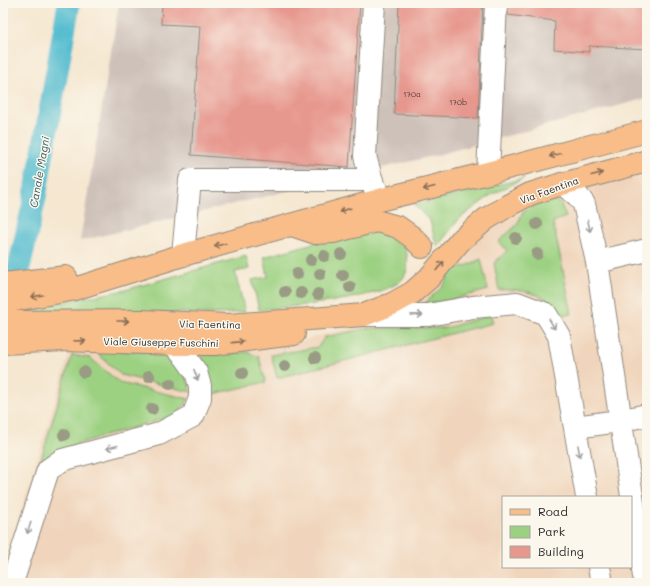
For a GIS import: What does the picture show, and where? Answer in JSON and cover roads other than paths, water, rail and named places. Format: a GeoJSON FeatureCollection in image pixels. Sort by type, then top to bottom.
{"type":"FeatureCollection","features":[{"type":"Feature","properties":{"kind":"main road"},"geometry":{"type":"LineString","coordinates":[[3,302],[183,255],[383,199],[647,131]]}},
{"type":"Feature","properties":{"kind":"main road","name":"Via Faentina"},"geometry":{"type":"LineString","coordinates":[[3,322],[42,331],[142,321],[228,325],[364,315],[392,304],[412,293],[429,278],[460,241],[486,219],[530,194],[647,161]]}},
{"type":"Feature","properties":{"kind":"main road"},"geometry":{"type":"LineString","coordinates":[[383,199],[407,217],[422,247],[423,262],[412,293]]}},
{"type":"Feature","properties":{"kind":"main road"},"geometry":{"type":"LineString","coordinates":[[292,225],[316,233],[333,232],[376,221],[398,227],[412,237],[422,247]]}},
{"type":"Feature","properties":{"kind":"main road"},"geometry":{"type":"LineString","coordinates":[[3,284],[70,284]]}},
{"type":"Feature","properties":{"kind":"main road","name":"Viale Giuseppe Fuschini"},"geometry":{"type":"LineString","coordinates":[[3,343],[42,331],[66,340],[214,344],[302,333],[341,324],[364,315]]}},
{"type":"Feature","properties":{"kind":"lane"},"geometry":{"type":"LineString","coordinates":[[374,3],[364,156],[372,180],[383,199]]}},
{"type":"Feature","properties":{"kind":"lane"},"geometry":{"type":"LineString","coordinates":[[488,173],[496,3]]}},
{"type":"Feature","properties":{"kind":"lane"},"geometry":{"type":"LineString","coordinates":[[183,255],[190,180],[372,180]]}},
{"type":"Feature","properties":{"kind":"lane"},"geometry":{"type":"LineString","coordinates":[[562,184],[577,195],[584,204],[597,262],[631,496]]}},
{"type":"Feature","properties":{"kind":"lane"},"geometry":{"type":"LineString","coordinates":[[597,262],[647,250]]}},
{"type":"Feature","properties":{"kind":"lane"},"geometry":{"type":"LineString","coordinates":[[364,315],[428,315],[473,307],[517,303],[546,314],[559,336],[587,496]]}},
{"type":"Feature","properties":{"kind":"lane"},"geometry":{"type":"LineString","coordinates":[[12,583],[48,470],[62,460],[160,434],[192,416],[200,398],[200,386],[196,372],[173,344]]}},
{"type":"Feature","properties":{"kind":"lane"},"geometry":{"type":"LineString","coordinates":[[575,427],[619,421],[647,415]]}},
{"type":"Feature","properties":{"kind":"lane"},"geometry":{"type":"LineString","coordinates":[[632,505],[644,583]]}},
{"type":"Feature","properties":{"kind":"lane"},"geometry":{"type":"LineString","coordinates":[[599,568],[602,583]]}},
{"type":"Feature","properties":{"kind":"waterway","name":"Canale Magni"},"geometry":{"type":"LineString","coordinates":[[11,302],[34,202],[69,3]]}}]}
